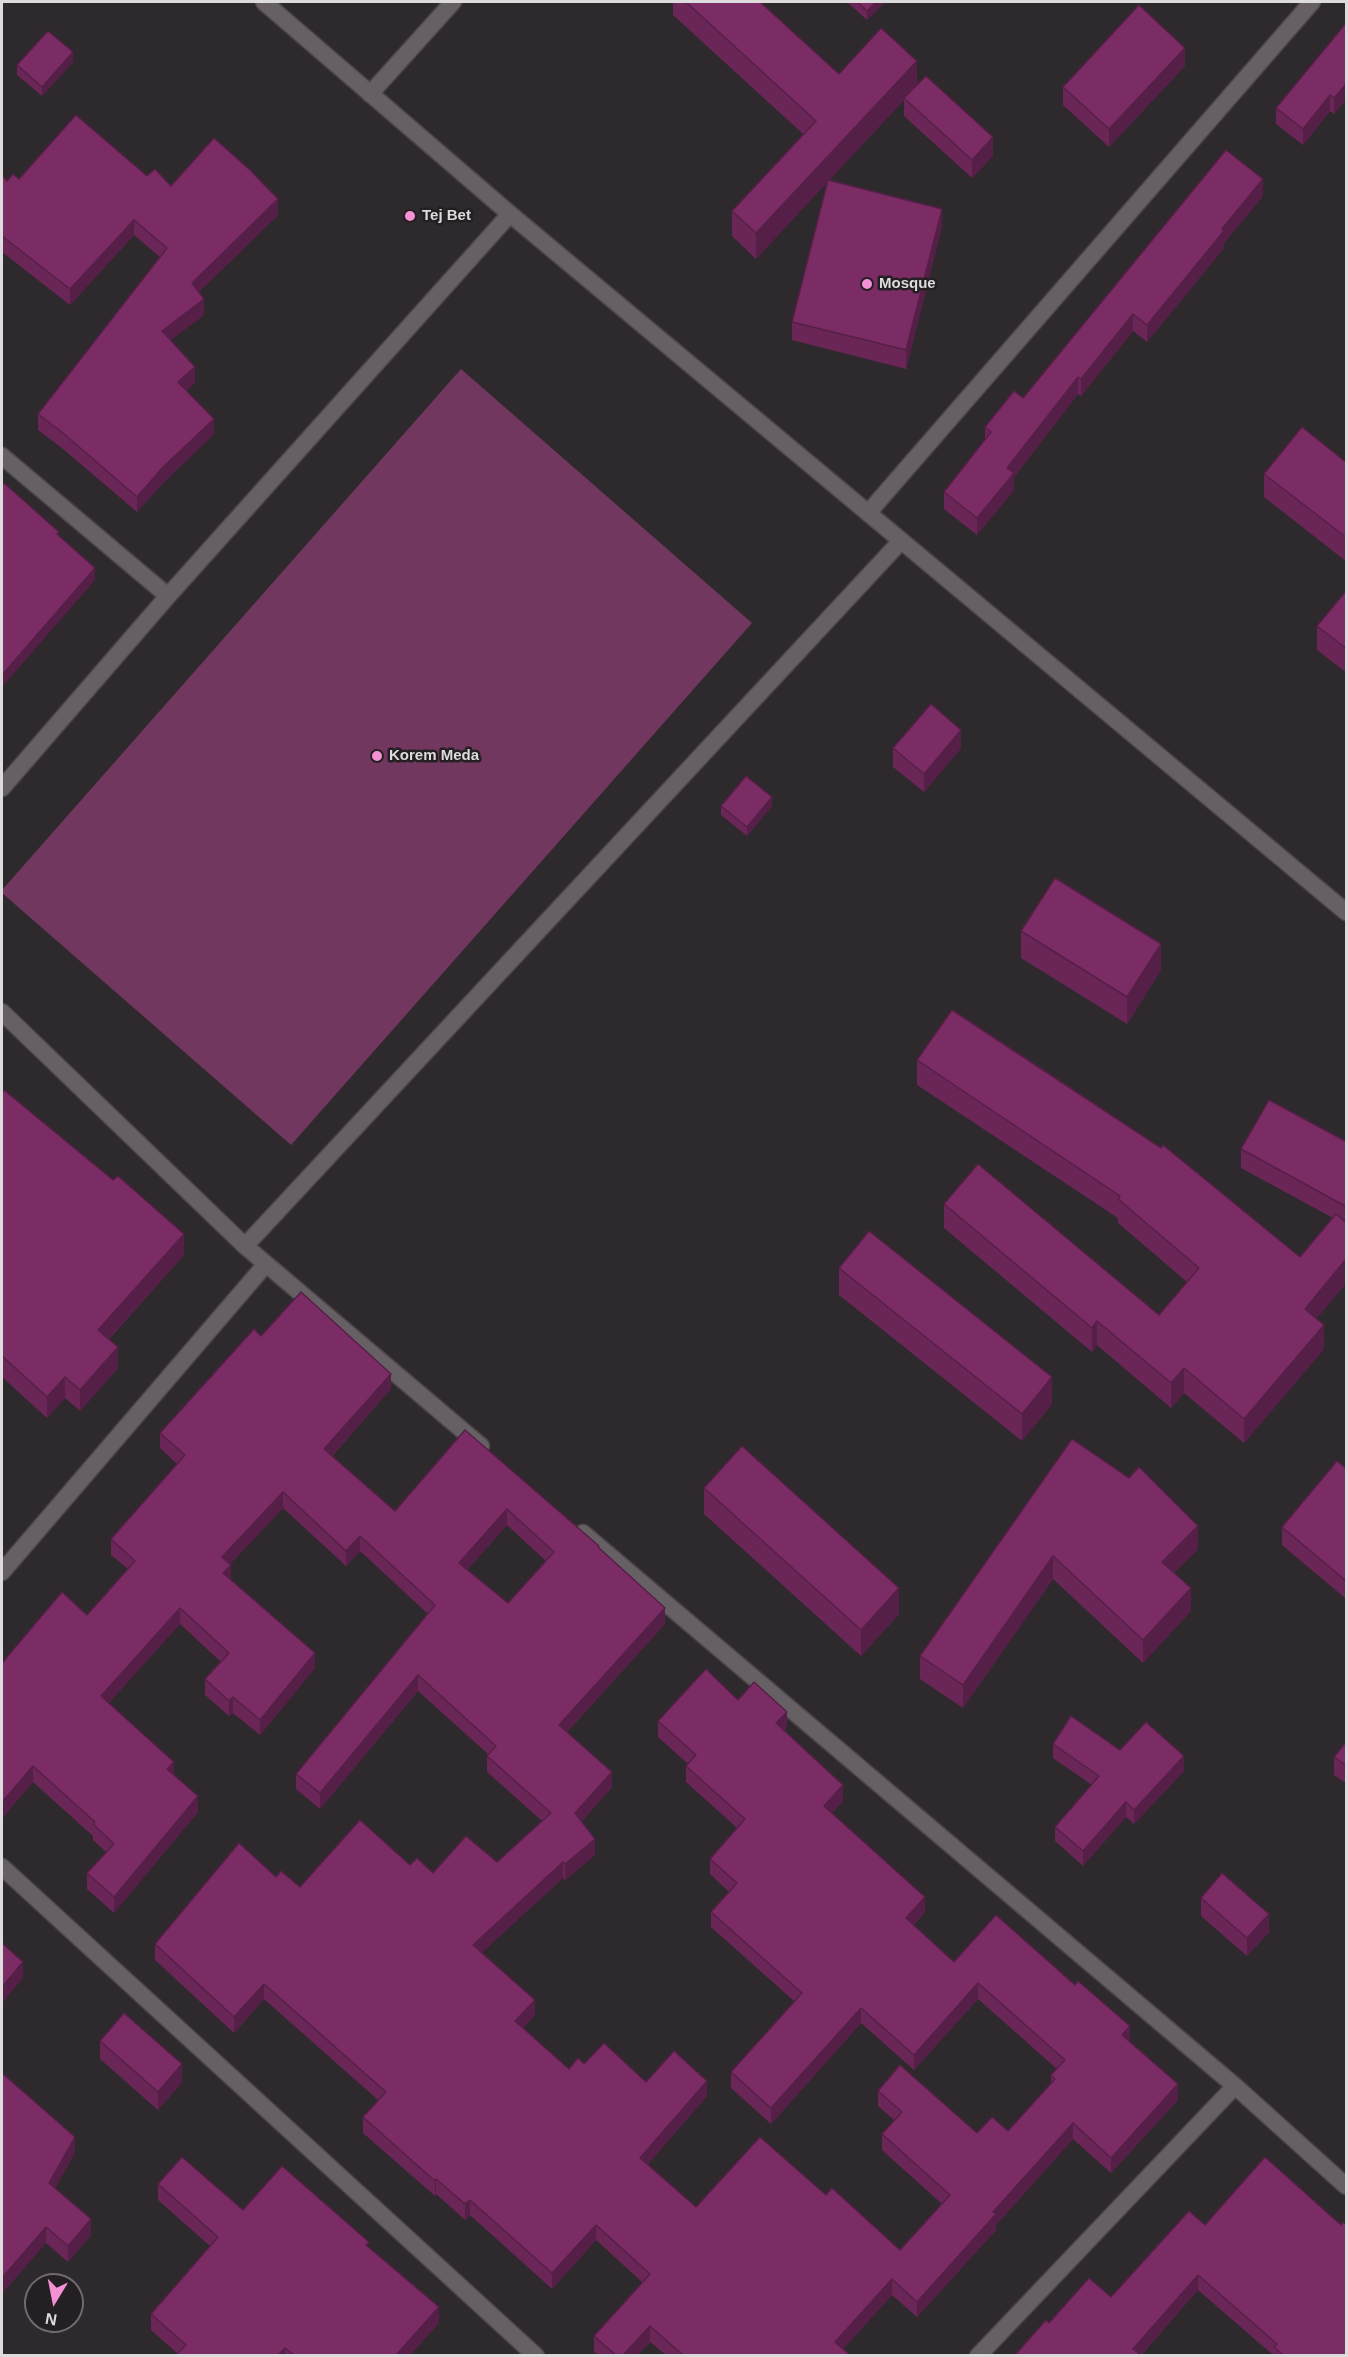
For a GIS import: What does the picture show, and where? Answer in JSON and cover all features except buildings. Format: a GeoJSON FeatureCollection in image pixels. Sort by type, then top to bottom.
{"type":"FeatureCollection","features":[{"type":"Feature","properties":{"kind":"street"},"geometry":{"type":"LineString","coordinates":[[264,2],[510,214],[1347,912]]}},
{"type":"Feature","properties":{"kind":"street"},"geometry":{"type":"LineString","coordinates":[[370,94],[453,2]]}},
{"type":"Feature","properties":{"kind":"street"},"geometry":{"type":"LineString","coordinates":[[868,513],[1312,2]]}},
{"type":"Feature","properties":{"kind":"street"},"geometry":{"type":"LineString","coordinates":[[2,788],[168,596],[510,214]]}},
{"type":"Feature","properties":{"kind":"street"},"geometry":{"type":"LineString","coordinates":[[2,456],[168,596]]}},
{"type":"Feature","properties":{"kind":"street"},"geometry":{"type":"LineString","coordinates":[[245,1246],[901,541]]}},
{"type":"Feature","properties":{"kind":"street"},"geometry":{"type":"LineString","coordinates":[[2,1012],[245,1246],[495,1458]]}},
{"type":"Feature","properties":{"kind":"street"},"geometry":{"type":"LineString","coordinates":[[2,1572],[266,1264]]}},
{"type":"Feature","properties":{"kind":"street"},"geometry":{"type":"LineString","coordinates":[[568,1520],[1235,2086],[1347,2186]]}},
{"type":"Feature","properties":{"kind":"street"},"geometry":{"type":"LineString","coordinates":[[2,1867],[536,2355]]}},
{"type":"Feature","properties":{"kind":"street"},"geometry":{"type":"LineString","coordinates":[[978,2355],[1235,2086]]}},
{"type":"Feature","properties":{"kind":"shaded area","name":"Korem Meda"},"geometry":{"type":"Polygon","coordinates":[[[461,369],[752,623],[291,1145],[2,893],[2,890],[461,369]]]}},
{"type":"Feature","properties":{"kind":"place","name":"Tej Bet"},"geometry":{"type":"Point","coordinates":[410,216]}},
{"type":"Feature","properties":{"kind":"place","name":"Mosque"},"geometry":{"type":"Point","coordinates":[867,284]}},
{"type":"Feature","properties":{"kind":"place","name":"Korem Meda"},"geometry":{"type":"Point","coordinates":[377,756]}}]}
